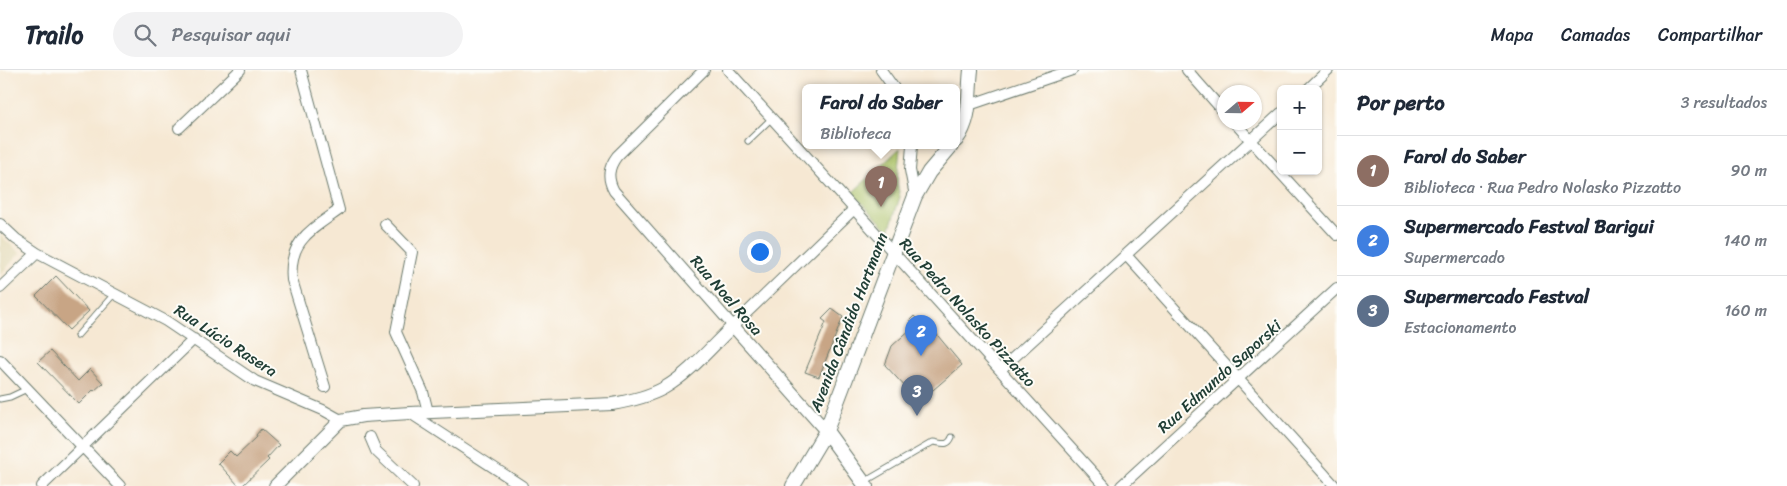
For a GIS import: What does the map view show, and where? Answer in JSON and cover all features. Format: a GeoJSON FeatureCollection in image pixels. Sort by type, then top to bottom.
{"type":"FeatureCollection","features":[{"type":"Feature","properties":{"kind":"main road"},"geometry":{"type":"LineString","coordinates":[[960,133],[965,125],[969,105],[971,70]]}},
{"type":"Feature","properties":{"kind":"main road","name":"Avenida Cândido Hartmann"},"geometry":{"type":"LineString","coordinates":[[793,486],[826,431],[915,196],[929,172],[948,149]]}},
{"type":"Feature","properties":{"kind":"main road"},"geometry":{"type":"LineString","coordinates":[[826,431],[865,484]]}},
{"type":"Feature","properties":{"kind":"street"},"geometry":{"type":"LineString","coordinates":[[179,128],[240,70]]}},
{"type":"Feature","properties":{"kind":"street"},"geometry":{"type":"LineString","coordinates":[[302,70],[339,210],[302,238],[292,259],[292,280],[325,387]]}},
{"type":"Feature","properties":{"kind":"street","name":"Rua Noel Rosa"},"geometry":{"type":"LineString","coordinates":[[704,70],[616,156],[608,177],[614,191],[826,431]]}},
{"type":"Feature","properties":{"kind":"street","name":"Rua Pedro Nolasko Pizzatto"},"geometry":{"type":"LineString","coordinates":[[728,70],[1105,486]]}},
{"type":"Feature","properties":{"kind":"street"},"geometry":{"type":"LineString","coordinates":[[882,70],[891,84]]}},
{"type":"Feature","properties":{"kind":"street"},"geometry":{"type":"LineString","coordinates":[[969,105],[1072,70]]}},
{"type":"Feature","properties":{"kind":"street"},"geometry":{"type":"LineString","coordinates":[[1187,70],[1217,104]]}},
{"type":"Feature","properties":{"kind":"street"},"geometry":{"type":"LineString","coordinates":[[1312,85],[1328,70]]}},
{"type":"Feature","properties":{"kind":"street"},"geometry":{"type":"LineString","coordinates":[[1000,370],[1277,117]]}},
{"type":"Feature","properties":{"kind":"street"},"geometry":{"type":"LineString","coordinates":[[1242,130],[1337,235]]}},
{"type":"Feature","properties":{"kind":"street"},"geometry":{"type":"LineString","coordinates":[[912,149],[910,170],[915,196]]}},
{"type":"Feature","properties":{"kind":"street"},"geometry":{"type":"LineString","coordinates":[[275,486],[341,420],[363,416],[410,413],[612,404],[640,398],[665,388],[733,326],[854,209]]}},
{"type":"Feature","properties":{"kind":"street","name":"Rua Lúcio Rasera"},"geometry":{"type":"LineString","coordinates":[[0,224],[16,239],[37,253],[166,320],[254,381],[323,410],[341,420]]}},
{"type":"Feature","properties":{"kind":"street"},"geometry":{"type":"LineString","coordinates":[[385,224],[412,252],[396,332],[423,392],[428,412]]}},
{"type":"Feature","properties":{"kind":"street"},"geometry":{"type":"LineString","coordinates":[[0,288],[37,253]]}},
{"type":"Feature","properties":{"kind":"street"},"geometry":{"type":"LineString","coordinates":[[1126,255],[1335,486]]}},
{"type":"Feature","properties":{"kind":"street","name":"Rua Edmundo Saporski"},"geometry":{"type":"LineString","coordinates":[[1121,486],[1337,288]]}},
{"type":"Feature","properties":{"kind":"street"},"geometry":{"type":"LineString","coordinates":[[42,486],[194,339]]}},
{"type":"Feature","properties":{"kind":"street"},"geometry":{"type":"LineString","coordinates":[[0,360],[120,486]]}},
{"type":"Feature","properties":{"kind":"street"},"geometry":{"type":"LineString","coordinates":[[410,413],[522,486]]}},
{"type":"Feature","properties":{"kind":"street"},"geometry":{"type":"LineString","coordinates":[[370,437],[376,451],[413,486]]}},
{"type":"Feature","properties":{"kind":"lane"},"geometry":{"type":"LineString","coordinates":[[748,141],[772,118]]}},
{"type":"Feature","properties":{"kind":"lane"},"geometry":{"type":"LineString","coordinates":[[77,336],[114,294]]}},
{"type":"Feature","properties":{"kind":"lane"},"geometry":{"type":"LineString","coordinates":[[0,399],[10,397],[27,389]]}},
{"type":"Feature","properties":{"kind":"lane"},"geometry":{"type":"LineString","coordinates":[[865,484],[933,442],[945,444],[950,442],[952,437]]}},
{"type":"Feature","properties":{"kind":"shaded area"},"geometry":{"type":"Polygon","coordinates":[[[0,235],[20,253],[0,275],[0,235]]]}},
{"type":"Feature","properties":{"kind":"green space"},"geometry":{"type":"Polygon","coordinates":[[[900,149],[897,182],[900,197],[889,231],[852,193],[900,149]]]}},
{"type":"Feature","properties":{"kind":"building"},"geometry":{"type":"Polygon","coordinates":[[[56,276],[89,311],[69,330],[36,296],[56,276]]]}},
{"type":"Feature","properties":{"kind":"building"},"geometry":{"type":"Polygon","coordinates":[[[832,309],[843,317],[819,377],[805,372],[826,322],[822,319],[832,309]]]}},
{"type":"Feature","properties":{"kind":"building"},"geometry":{"type":"Polygon","coordinates":[[[914,316],[920,322],[924,319],[962,365],[919,402],[885,365],[892,346],[913,327],[908,322],[914,316]]]}},
{"type":"Feature","properties":{"kind":"building"},"geometry":{"type":"Polygon","coordinates":[[[50,351],[78,381],[90,369],[103,383],[79,404],[38,362],[50,351]]]}},
{"type":"Feature","properties":{"kind":"building"},"geometry":{"type":"Polygon","coordinates":[[[261,429],[279,445],[267,458],[269,460],[242,486],[239,486],[218,463],[230,451],[236,457],[257,437],[256,435],[261,429]]]}},
{"type":"Feature","properties":{"kind":"place","name":"Farol do Saber"},"geometry":{"type":"Point","coordinates":[881,207]}},
{"type":"Feature","properties":{"kind":"place","name":"Supermercado Festval Barigui"},"geometry":{"type":"Point","coordinates":[921,356]}},
{"type":"Feature","properties":{"kind":"place","name":"Supermercado Festval"},"geometry":{"type":"Point","coordinates":[917,416]}}]}
